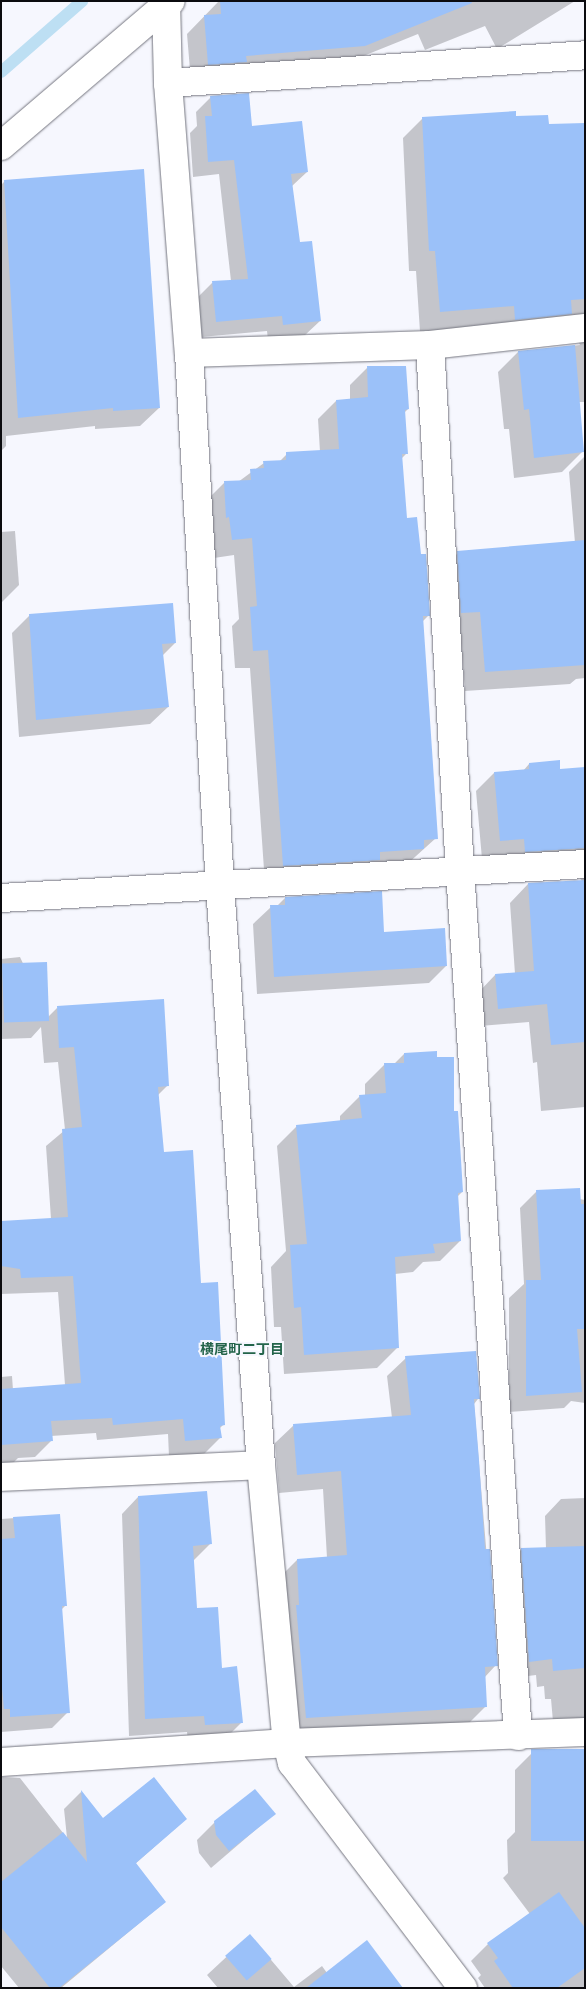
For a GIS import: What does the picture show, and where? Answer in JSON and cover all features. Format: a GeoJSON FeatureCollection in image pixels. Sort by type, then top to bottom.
{"type":"FeatureCollection","features":[{"type":"Feature","properties":{"kind":"street"},"geometry":{"type":"LineString","coordinates":[[168,2],[168,83],[189,353],[220,886],[261,1465],[287,1743],[292,1763],[463,1988]]}},
{"type":"Feature","properties":{"kind":"street"},"geometry":{"type":"LineString","coordinates":[[1,146],[168,2]]}},
{"type":"Feature","properties":{"kind":"street"},"geometry":{"type":"LineString","coordinates":[[168,83],[585,55]]}},
{"type":"Feature","properties":{"kind":"street"},"geometry":{"type":"LineString","coordinates":[[189,353],[430,345],[585,328]]}},
{"type":"Feature","properties":{"kind":"street"},"geometry":{"type":"LineString","coordinates":[[430,345],[460,871],[518,1736]]}},
{"type":"Feature","properties":{"kind":"street"},"geometry":{"type":"LineString","coordinates":[[1,898],[585,864]]}},
{"type":"Feature","properties":{"kind":"street"},"geometry":{"type":"LineString","coordinates":[[1,1477],[261,1465]]}},
{"type":"Feature","properties":{"kind":"street"},"geometry":{"type":"LineString","coordinates":[[1,1762],[287,1743],[518,1736],[585,1732]]}},
{"type":"Feature","properties":{"kind":"building"},"geometry":{"type":"Polygon","coordinates":[[[220,1],[471,1],[472,3],[365,46],[246,56],[247,62],[208,65],[204,15],[221,14],[220,1]]]}},
{"type":"Feature","properties":{"kind":"building"},"geometry":{"type":"Polygon","coordinates":[[[249,93],[252,126],[302,121],[308,172],[291,174],[300,242],[312,241],[321,321],[283,325],[282,316],[216,322],[212,281],[248,279],[234,160],[208,162],[205,116],[212,116],[210,96],[249,93]]]}},
{"type":"Feature","properties":{"kind":"building"},"geometry":{"type":"Polygon","coordinates":[[[516,111],[516,116],[548,115],[549,124],[585,123],[585,299],[571,300],[572,314],[515,320],[514,306],[440,312],[435,251],[429,251],[422,117],[516,111]]]}},
{"type":"Feature","properties":{"kind":"building"},"geometry":{"type":"Polygon","coordinates":[[[144,169],[160,408],[113,411],[113,408],[18,418],[4,180],[144,169]]]}},
{"type":"Feature","properties":{"kind":"building"},"geometry":{"type":"Polygon","coordinates":[[[575,345],[584,452],[534,458],[529,409],[524,410],[518,351],[575,345]]]}},
{"type":"Feature","properties":{"kind":"building"},"geometry":{"type":"Polygon","coordinates":[[[367,366],[406,366],[409,409],[405,410],[408,454],[402,454],[407,518],[417,517],[421,554],[426,554],[430,616],[423,616],[438,839],[424,840],[424,849],[380,852],[380,860],[283,866],[268,650],[253,651],[250,607],[257,606],[252,538],[232,540],[229,517],[226,518],[224,481],[251,480],[250,469],[264,468],[263,461],[286,460],[286,452],[339,449],[336,400],[368,397],[367,366]]]}},
{"type":"Feature","properties":{"kind":"building"},"geometry":{"type":"Polygon","coordinates":[[[585,540],[585,665],[485,672],[480,612],[461,613],[457,551],[585,540]]]}},
{"type":"Feature","properties":{"kind":"building"},"geometry":{"type":"Polygon","coordinates":[[[173,603],[176,643],[162,644],[169,707],[36,720],[29,614],[173,603]]]}},
{"type":"Feature","properties":{"kind":"building"},"geometry":{"type":"Polygon","coordinates":[[[560,760],[560,769],[585,767],[585,848],[525,852],[524,839],[500,841],[494,772],[529,769],[529,763],[560,760]]]}},
{"type":"Feature","properties":{"kind":"building"},"geometry":{"type":"Polygon","coordinates":[[[585,880],[585,1042],[551,1045],[547,1004],[498,1009],[495,974],[534,971],[528,883],[585,880]]]}},
{"type":"Feature","properties":{"kind":"building"},"geometry":{"type":"Polygon","coordinates":[[[382,891],[384,932],[445,928],[447,966],[274,977],[270,905],[285,905],[285,897],[382,891]]]}},
{"type":"Feature","properties":{"kind":"building"},"geometry":{"type":"Polygon","coordinates":[[[47,962],[49,1021],[4,1023],[2,964],[47,962]]]}},
{"type":"Feature","properties":{"kind":"building"},"geometry":{"type":"Polygon","coordinates":[[[164,999],[169,1086],[158,1087],[164,1152],[193,1150],[201,1283],[218,1282],[225,1425],[220,1426],[222,1438],[185,1441],[183,1419],[113,1425],[112,1418],[51,1421],[53,1441],[1,1445],[1,1389],[81,1383],[73,1276],[21,1278],[20,1269],[1,1266],[1,1221],[68,1217],[62,1129],[82,1127],[74,1047],[59,1048],[57,1006],[164,999]]]}},
{"type":"Feature","properties":{"kind":"building"},"geometry":{"type":"Polygon","coordinates":[[[437,1051],[437,1057],[454,1057],[454,1111],[458,1111],[463,1192],[458,1193],[461,1241],[433,1244],[435,1253],[395,1257],[399,1348],[304,1355],[301,1307],[294,1308],[290,1245],[307,1244],[296,1125],[362,1118],[359,1095],[386,1093],[384,1063],[404,1063],[404,1053],[437,1051]]]}},
{"type":"Feature","properties":{"kind":"building"},"geometry":{"type":"Polygon","coordinates":[[[580,1188],[581,1204],[585,1204],[585,1329],[577,1329],[582,1392],[526,1396],[526,1280],[541,1280],[536,1190],[580,1188]]]}},
{"type":"Feature","properties":{"kind":"building"},"geometry":{"type":"Polygon","coordinates":[[[476,1351],[480,1399],[474,1399],[485,1549],[490,1549],[498,1666],[485,1667],[487,1707],[306,1718],[296,1605],[299,1605],[297,1559],[347,1555],[341,1471],[297,1475],[293,1424],[411,1415],[405,1356],[476,1351]]]}},
{"type":"Feature","properties":{"kind":"building"},"geometry":{"type":"Polygon","coordinates":[[[207,1491],[212,1544],[193,1546],[197,1608],[218,1607],[222,1668],[237,1666],[243,1723],[205,1725],[204,1716],[145,1719],[138,1496],[207,1491]]]}},
{"type":"Feature","properties":{"kind":"building"},"geometry":{"type":"Polygon","coordinates":[[[60,1514],[67,1606],[62,1606],[70,1713],[10,1717],[10,1709],[4,1709],[1,1678],[1,1539],[15,1538],[13,1517],[60,1514]]]}},
{"type":"Feature","properties":{"kind":"building"},"geometry":{"type":"Polygon","coordinates":[[[585,1546],[585,1668],[553,1671],[552,1659],[529,1662],[521,1548],[585,1546]]]}},
{"type":"Feature","properties":{"kind":"building"},"geometry":{"type":"Polygon","coordinates":[[[531,1749],[585,1749],[585,1841],[531,1841],[531,1749]]]}},
{"type":"Feature","properties":{"kind":"building"},"geometry":{"type":"Polygon","coordinates":[[[154,1777],[187,1819],[136,1863],[166,1902],[59,1988],[50,1988],[1,1927],[1,1882],[63,1832],[87,1862],[81,1790],[103,1818],[154,1777]]]}},
{"type":"Feature","properties":{"kind":"building"},"geometry":{"type":"Polygon","coordinates":[[[255,1789],[276,1814],[229,1851],[216,1835],[214,1821],[255,1789]]]}},
{"type":"Feature","properties":{"kind":"building"},"geometry":{"type":"Polygon","coordinates":[[[559,1892],[585,1928],[585,1968],[557,1988],[513,1988],[494,1961],[498,1958],[487,1943],[559,1892]]]}},
{"type":"Feature","properties":{"kind":"building"},"geometry":{"type":"Polygon","coordinates":[[[250,1934],[272,1959],[247,1981],[225,1956],[250,1934]]]}},
{"type":"Feature","properties":{"kind":"building"},"geometry":{"type":"Polygon","coordinates":[[[367,1940],[403,1988],[306,1988],[367,1940]]]}},
{"type":"Feature","properties":{"kind":"waterway"},"geometry":{"type":"LineString","coordinates":[[1,72],[82,1]]}},
{"type":"Feature","properties":{"kind":"district","name":"横尾町二丁目"},"geometry":{"type":"Point","coordinates":[242,1350]}}]}
